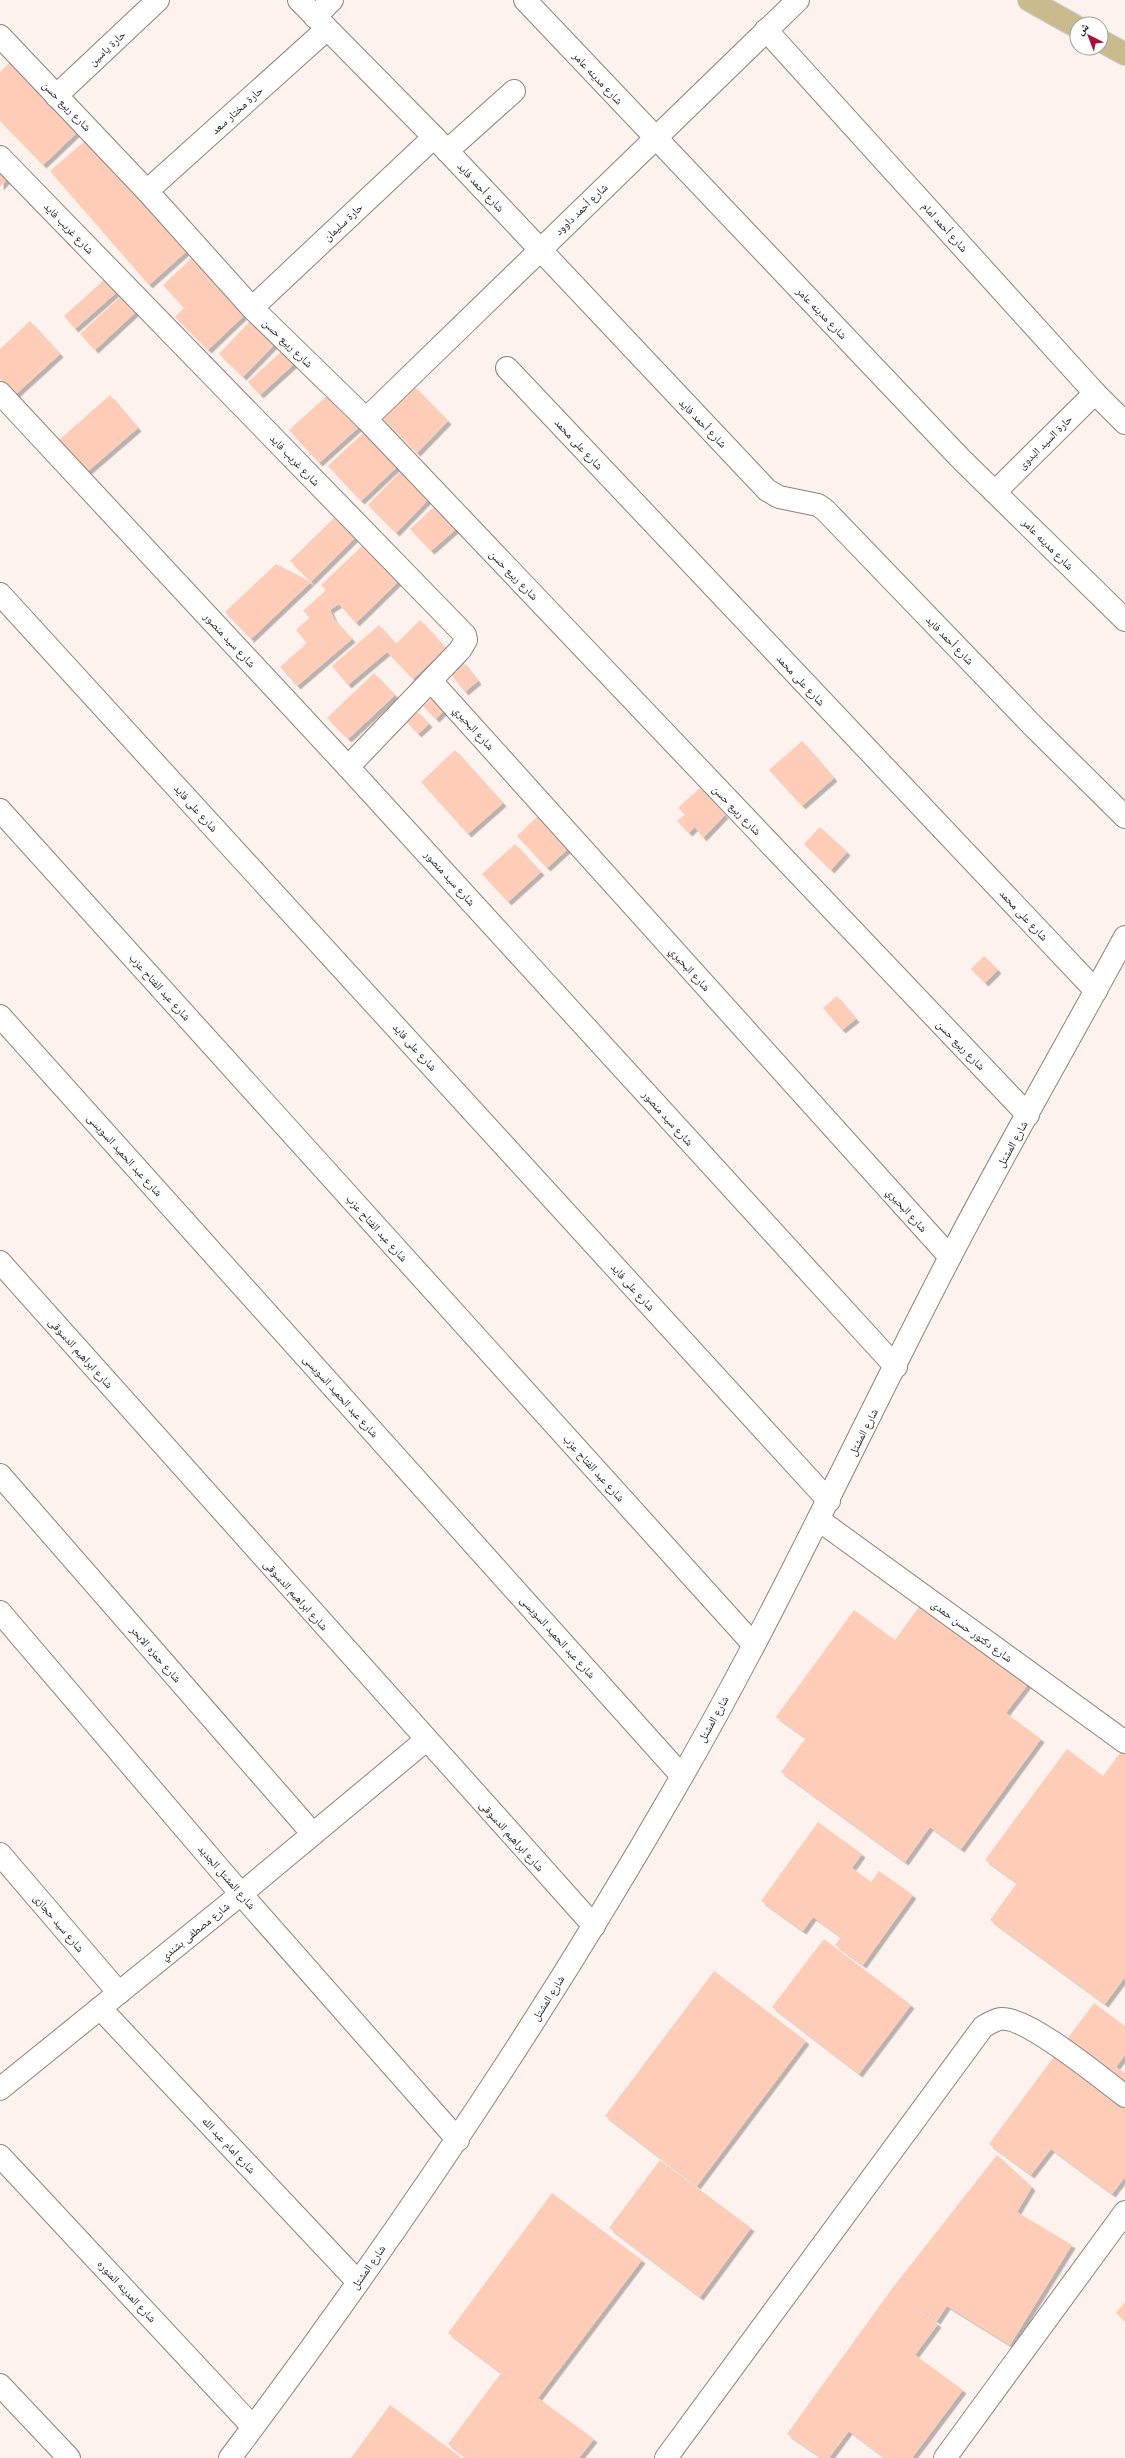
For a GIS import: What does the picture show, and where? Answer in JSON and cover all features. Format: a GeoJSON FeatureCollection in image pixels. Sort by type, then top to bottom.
{"type":"FeatureCollection","features":[{"type":"Feature","properties":{"kind":"main road"},"geometry":{"type":"LineString","coordinates":[[1029,0],[1069,22]]}},
{"type":"Feature","properties":{"kind":"main road"},"geometry":{"type":"LineString","coordinates":[[1109,45],[1125,54]]}},
{"type":"Feature","properties":{"kind":"street","name":"حارة ياسين"},"geometry":{"type":"LineString","coordinates":[[56,96],[158,0]]}},
{"type":"Feature","properties":{"kind":"street","name":"شارع أحمد فايد"},"geometry":{"type":"LineString","coordinates":[[299,0],[441,144],[539,250],[767,490],[779,498],[818,505],[825,510],[1033,726],[1125,817]]}},
{"type":"Feature","properties":{"kind":"street","name":"حارة مختار سعد"},"geometry":{"type":"LineString","coordinates":[[147,191],[321,23],[332,0]]}},
{"type":"Feature","properties":{"kind":"street","name":"شارع مدينه عامر"},"geometry":{"type":"LineString","coordinates":[[525,0],[655,138],[995,492],[1125,620]]}},
{"type":"Feature","properties":{"kind":"street","name":"شارع أحمد داوود"},"geometry":{"type":"LineString","coordinates":[[366,420],[539,250],[798,0]]}},
{"type":"Feature","properties":{"kind":"street","name":"شارع أحمد امام"},"geometry":{"type":"LineString","coordinates":[[766,30],[1095,393],[1125,423]]}},
{"type":"Feature","properties":{"kind":"street","name":"شارع ربيع حسن"},"geometry":{"type":"LineString","coordinates":[[0,36],[147,191],[252,308],[366,420],[1028,1115]]}},
{"type":"Feature","properties":{"kind":"street","name":"حارة سليمان"},"geometry":{"type":"LineString","coordinates":[[252,308],[441,144],[514,91]]}},
{"type":"Feature","properties":{"kind":"street","name":"شارع غريب فايد"},"geometry":{"type":"LineString","coordinates":[[0,157],[462,631],[466,640],[463,646],[348,767]]}},
{"type":"Feature","properties":{"kind":"street","name":"شارع على محمد"},"geometry":{"type":"LineString","coordinates":[[507,368],[1096,991]]}},
{"type":"Feature","properties":{"kind":"street","name":"شارع سيد منصور"},"geometry":{"type":"LineString","coordinates":[[0,393],[348,767],[896,1367]]}},
{"type":"Feature","properties":{"kind":"street","name":"حارة السيد البدوى"},"geometry":{"type":"LineString","coordinates":[[995,492],[1095,393]]}},
{"type":"Feature","properties":{"kind":"street","name":"شارع على فايد"},"geometry":{"type":"LineString","coordinates":[[0,594],[829,1501]]}},
{"type":"Feature","properties":{"kind":"street","name":"شارع البحيري"},"geometry":{"type":"LineString","coordinates":[[431,681],[950,1257]]}},
{"type":"Feature","properties":{"kind":"street","name":"شارع عبد الفتاح عزب"},"geometry":{"type":"LineString","coordinates":[[0,810],[754,1645]]}},
{"type":"Feature","properties":{"kind":"street","name":"شارع المشتل"},"geometry":{"type":"LineString","coordinates":[[230,2458],[358,2282],[458,2140],[594,1926],[682,1776],[754,1645],[829,1501],[950,1257],[1125,937]]}},
{"type":"Feature","properties":{"kind":"street","name":"شارع عبد الحميد السويسى"},"geometry":{"type":"LineString","coordinates":[[0,1016],[682,1776]]}},
{"type":"Feature","properties":{"kind":"street","name":"شارع ابراهيم الدسوقى"},"geometry":{"type":"LineString","coordinates":[[0,1262],[594,1926]]}},
{"type":"Feature","properties":{"kind":"street","name":"شارع حمزه الابحر"},"geometry":{"type":"LineString","coordinates":[[0,1475],[313,1834]]}},
{"type":"Feature","properties":{"kind":"street","name":"شارع دكتور حسن حمدى"},"geometry":{"type":"LineString","coordinates":[[819,1520],[1125,1742]]}},
{"type":"Feature","properties":{"kind":"street","name":"شارع المشتل الجديد"},"geometry":{"type":"LineString","coordinates":[[0,1612],[241,1894],[458,2140]]}},
{"type":"Feature","properties":{"kind":"street","name":"شارع مصطفى بشندي"},"geometry":{"type":"LineString","coordinates":[[0,2090],[241,1894],[426,1740]]}},
{"type":"Feature","properties":{"kind":"street","name":"شارع سيد حجازى"},"geometry":{"type":"LineString","coordinates":[[0,1854],[119,1993]]}},
{"type":"Feature","properties":{"kind":"street","name":"شارع امام عبد الله"},"geometry":{"type":"LineString","coordinates":[[100,2008],[358,2282]]}},
{"type":"Feature","properties":{"kind":"street"},"geometry":{"type":"LineString","coordinates":[[666,2458],[983,2027],[1000,2019],[1022,2024],[1048,2039],[1125,2096]]}},
{"type":"Feature","properties":{"kind":"street","name":"شارع المدينه المنوره"},"geometry":{"type":"LineString","coordinates":[[0,2156],[253,2426]]}},
{"type":"Feature","properties":{"kind":"street"},"geometry":{"type":"LineString","coordinates":[[945,2458],[1125,2212]]}},
{"type":"Feature","properties":{"kind":"street"},"geometry":{"type":"LineString","coordinates":[[0,2385],[69,2458]]}},
{"type":"Feature","properties":{"kind":"building"},"geometry":{"type":"Polygon","coordinates":[[[14,58],[85,125],[43,165],[0,121],[0,72],[14,58]]]}},
{"type":"Feature","properties":{"kind":"building"},"geometry":{"type":"Polygon","coordinates":[[[87,139],[188,250],[149,285],[50,171],[87,139]]]}},
{"type":"Feature","properties":{"kind":"building"},"geometry":{"type":"Polygon","coordinates":[[[0,170],[8,179],[0,187],[0,170]]]}},
{"type":"Feature","properties":{"kind":"building"},"geometry":{"type":"Polygon","coordinates":[[[196,254],[252,308],[208,350],[175,317],[184,308],[163,285],[196,254]]]}},
{"type":"Feature","properties":{"kind":"building"},"geometry":{"type":"Polygon","coordinates":[[[105,279],[117,292],[75,329],[64,316],[105,279]]]}},
{"type":"Feature","properties":{"kind":"building"},"geometry":{"type":"Polygon","coordinates":[[[122,295],[137,311],[95,350],[80,334],[122,295]]]}},
{"type":"Feature","properties":{"kind":"building"},"geometry":{"type":"Polygon","coordinates":[[[30,321],[60,354],[15,395],[0,379],[0,349],[30,321]]]}},
{"type":"Feature","properties":{"kind":"building"},"geometry":{"type":"Polygon","coordinates":[[[250,321],[274,345],[243,377],[219,354],[250,321]]]}},
{"type":"Feature","properties":{"kind":"building"},"geometry":{"type":"Polygon","coordinates":[[[282,351],[294,364],[260,395],[248,382],[282,351]]]}},
{"type":"Feature","properties":{"kind":"building"},"geometry":{"type":"Polygon","coordinates":[[[415,387],[448,421],[417,453],[383,419],[415,387]]]}},
{"type":"Feature","properties":{"kind":"building"},"geometry":{"type":"Polygon","coordinates":[[[329,394],[359,427],[319,463],[289,430],[329,394]]]}},
{"type":"Feature","properties":{"kind":"building"},"geometry":{"type":"Polygon","coordinates":[[[110,395],[138,428],[87,472],[59,440],[110,395]]]}},
{"type":"Feature","properties":{"kind":"building"},"geometry":{"type":"Polygon","coordinates":[[[364,432],[397,467],[361,501],[328,466],[364,432]]]}},
{"type":"Feature","properties":{"kind":"building"},"geometry":{"type":"Polygon","coordinates":[[[401,471],[429,499],[396,533],[368,505],[401,471]]]}},
{"type":"Feature","properties":{"kind":"building"},"geometry":{"type":"Polygon","coordinates":[[[435,506],[456,529],[431,551],[410,529],[435,506]]]}},
{"type":"Feature","properties":{"kind":"building"},"geometry":{"type":"Polygon","coordinates":[[[336,516],[356,537],[311,582],[290,561],[336,516]]]}},
{"type":"Feature","properties":{"kind":"building"},"geometry":{"type":"Polygon","coordinates":[[[364,544],[398,582],[356,623],[339,604],[330,610],[334,619],[352,639],[297,686],[280,667],[307,643],[296,630],[310,617],[303,611],[326,590],[321,585],[364,544]]]}},
{"type":"Feature","properties":{"kind":"building"},"geometry":{"type":"Polygon","coordinates":[[[276,564],[311,582],[251,639],[225,612],[276,564]]]}},
{"type":"Feature","properties":{"kind":"building"},"geometry":{"type":"Polygon","coordinates":[[[420,620],[446,648],[413,679],[387,652],[348,685],[332,666],[379,625],[396,644],[420,620]]]}},
{"type":"Feature","properties":{"kind":"building"},"geometry":{"type":"Polygon","coordinates":[[[463,662],[478,681],[465,692],[450,673],[463,662]]]}},
{"type":"Feature","properties":{"kind":"building"},"geometry":{"type":"Polygon","coordinates":[[[374,673],[395,695],[348,739],[327,718],[374,673]]]}},
{"type":"Feature","properties":{"kind":"building"},"geometry":{"type":"Polygon","coordinates":[[[432,698],[445,710],[436,719],[423,706],[432,698]]]}},
{"type":"Feature","properties":{"kind":"building"},"geometry":{"type":"Polygon","coordinates":[[[418,712],[429,724],[418,734],[407,722],[418,712]]]}},
{"type":"Feature","properties":{"kind":"building"},"geometry":{"type":"Polygon","coordinates":[[[802,741],[834,778],[802,806],[769,770],[802,741]]]}},
{"type":"Feature","properties":{"kind":"building"},"geometry":{"type":"Polygon","coordinates":[[[455,750],[503,803],[468,834],[421,782],[455,750]]]}},
{"type":"Feature","properties":{"kind":"building"},"geometry":{"type":"Polygon","coordinates":[[[701,787],[725,815],[703,838],[695,827],[689,833],[677,821],[686,814],[678,808],[701,787]]]}},
{"type":"Feature","properties":{"kind":"building"},"geometry":{"type":"Polygon","coordinates":[[[540,814],[570,847],[547,868],[517,836],[540,814]]]}},
{"type":"Feature","properties":{"kind":"building"},"geometry":{"type":"Polygon","coordinates":[[[820,827],[847,852],[831,870],[804,844],[820,827]]]}},
{"type":"Feature","properties":{"kind":"building"},"geometry":{"type":"Polygon","coordinates":[[[515,844],[541,872],[508,902],[482,874],[515,844]]]}},
{"type":"Feature","properties":{"kind":"building"},"geometry":{"type":"Polygon","coordinates":[[[984,956],[998,970],[985,983],[971,969],[984,956]]]}},
{"type":"Feature","properties":{"kind":"building"},"geometry":{"type":"Polygon","coordinates":[[[837,996],[856,1019],[842,1030],[823,1008],[837,996]]]}},
{"type":"Feature","properties":{"kind":"building"},"geometry":{"type":"Polygon","coordinates":[[[921,1604],[1029,1683],[1006,1713],[1041,1739],[961,1849],[930,1827],[905,1862],[781,1772],[806,1738],[776,1717],[854,1610],[895,1640],[921,1604]]]}},
{"type":"Feature","properties":{"kind":"building"},"geometry":{"type":"Polygon","coordinates":[[[1067,1749],[1103,1776],[1123,1749],[1125,1750],[1125,1977],[1105,2004],[990,1920],[1017,1883],[985,1860],[1067,1749]]]}},
{"type":"Feature","properties":{"kind":"building"},"geometry":{"type":"Polygon","coordinates":[[[818,1822],[862,1854],[852,1868],[871,1882],[879,1871],[913,1895],[863,1965],[835,1945],[841,1937],[813,1917],[803,1931],[761,1901],[818,1822]]]}},
{"type":"Feature","properties":{"kind":"building"},"geometry":{"type":"Polygon","coordinates":[[[824,1939],[911,2005],[859,2074],[772,2007],[824,1939]]]}},
{"type":"Feature","properties":{"kind":"building"},"geometry":{"type":"Polygon","coordinates":[[[714,1971],[806,2041],[697,2186],[605,2116],[714,1971]]]}},
{"type":"Feature","properties":{"kind":"building"},"geometry":{"type":"Polygon","coordinates":[[[1094,2003],[1125,2026],[1125,2055],[1116,2067],[1125,2073],[1125,2177],[1112,2194],[1051,2149],[1031,2175],[989,2144],[1094,2003]]]}},
{"type":"Feature","properties":{"kind":"building"},"geometry":{"type":"Polygon","coordinates":[[[997,2155],[1032,2187],[1017,2212],[1072,2245],[1010,2345],[947,2306],[937,2321],[901,2297],[938,2324],[915,2355],[963,2390],[912,2458],[885,2458],[849,2431],[829,2458],[822,2458],[787,2434],[891,2290],[997,2155]]]}},
{"type":"Feature","properties":{"kind":"building"},"geometry":{"type":"Polygon","coordinates":[[[660,2160],[751,2228],[700,2297],[609,2228],[660,2160]]]}},
{"type":"Feature","properties":{"kind":"building"},"geometry":{"type":"Polygon","coordinates":[[[552,2193],[642,2260],[538,2398],[594,2439],[579,2458],[467,2458],[448,2444],[501,2373],[448,2333],[552,2193]]]}},
{"type":"Feature","properties":{"kind":"building"},"geometry":{"type":"Polygon","coordinates":[[[1125,2302],[1125,2321],[1116,2313],[1125,2302]]]}},
{"type":"Feature","properties":{"kind":"building"},"geometry":{"type":"Polygon","coordinates":[[[390,2405],[462,2458],[351,2458],[390,2405]]]}}]}
